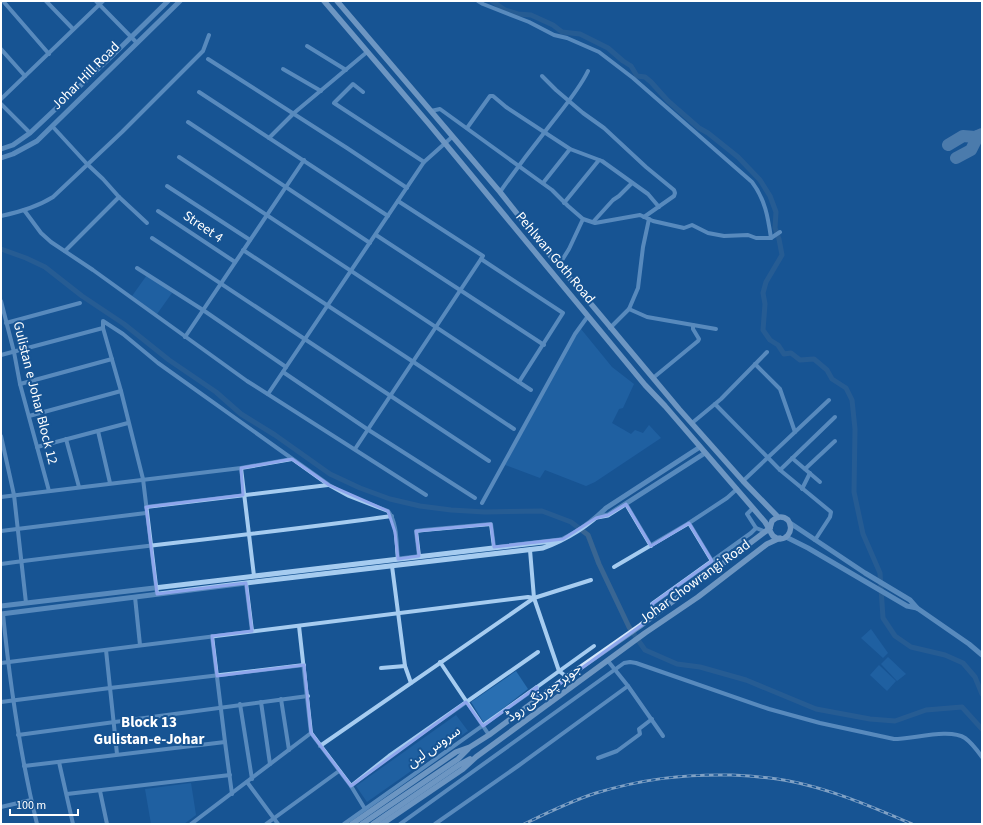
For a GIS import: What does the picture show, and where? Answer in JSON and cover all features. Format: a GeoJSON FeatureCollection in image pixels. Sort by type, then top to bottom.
{"type":"FeatureCollection","features":[{"type":"Feature","properties":{"kind":"main road","name":"Pehlwan Goth Road"},"geometry":{"type":"LineString","coordinates":[[324,1],[407,98],[645,385],[669,410],[753,508],[768,530]]}},
{"type":"Feature","properties":{"kind":"main road","name":"Pehlwan Goth Road"},"geometry":{"type":"LineString","coordinates":[[337,1],[500,192],[610,328],[743,481],[778,517]]}},
{"type":"Feature","properties":{"kind":"main road"},"geometry":{"type":"LineString","coordinates":[[372,58],[380,52]]}},
{"type":"Feature","properties":{"kind":"main road"},"geometry":{"type":"LineString","coordinates":[[407,98],[414,92]]}},
{"type":"Feature","properties":{"kind":"main road"},"geometry":{"type":"LineString","coordinates":[[669,410],[675,404]]}},
{"type":"Feature","properties":{"kind":"main road"},"geometry":{"type":"LineString","coordinates":[[778,517],[786,518],[790,523],[791,531],[783,538],[773,536],[768,530],[772,521],[778,517]]}},
{"type":"Feature","properties":{"kind":"main road","name":"Johar Chowrangi Road"},"geometry":{"type":"LineString","coordinates":[[621,640],[768,530]]}},
{"type":"Feature","properties":{"kind":"main road","name":"Johar Chowrangi Road"},"geometry":{"type":"LineString","coordinates":[[626,648],[645,633],[698,597],[767,544],[783,538]]}},
{"type":"Feature","properties":{"kind":"main road","name":"جوہر چورنگی روڈ"},"geometry":{"type":"LineString","coordinates":[[362,824],[458,759],[470,748],[567,677],[621,640]]}},
{"type":"Feature","properties":{"kind":"main road","name":"جوہر چورنگی روڈ"},"geometry":{"type":"LineString","coordinates":[[382,824],[463,769],[476,757],[626,648]]}},
{"type":"Feature","properties":{"kind":"main road","name":"جوہر چورنگی روڈ"},"geometry":{"type":"LineString","coordinates":[[352,824],[454,750],[470,748]]}},
{"type":"Feature","properties":{"kind":"main road","name":"جوہر چورنگی روڈ"},"geometry":{"type":"LineString","coordinates":[[373,824],[459,765],[476,757]]}},
{"type":"Feature","properties":{"kind":"street"},"geometry":{"type":"LineString","coordinates":[[4,1],[49,54]]}},
{"type":"Feature","properties":{"kind":"street"},"geometry":{"type":"LineString","coordinates":[[46,1],[73,30]]}},
{"type":"Feature","properties":{"kind":"street"},"geometry":{"type":"LineString","coordinates":[[96,1],[102,3],[137,43]]}},
{"type":"Feature","properties":{"kind":"street"},"geometry":{"type":"LineString","coordinates":[[1,149],[13,145],[30,133],[168,1]]}},
{"type":"Feature","properties":{"kind":"street","name":"Johar Hill Road"},"geometry":{"type":"LineString","coordinates":[[1,158],[13,154],[37,141],[180,1]]}},
{"type":"Feature","properties":{"kind":"street"},"geometry":{"type":"LineString","coordinates":[[478,1],[529,22],[554,35],[568,38],[599,52],[633,78],[752,182],[759,191],[765,204],[773,237]]}},
{"type":"Feature","properties":{"kind":"street"},"geometry":{"type":"LineString","coordinates":[[1,99],[102,3]]}},
{"type":"Feature","properties":{"kind":"street"},"geometry":{"type":"LineString","coordinates":[[1,216],[41,204],[53,197],[122,132],[203,51],[209,35]]}},
{"type":"Feature","properties":{"kind":"street"},"geometry":{"type":"LineString","coordinates":[[306,46],[346,70]]}},
{"type":"Feature","properties":{"kind":"street"},"geometry":{"type":"LineString","coordinates":[[2,51],[25,76]]}},
{"type":"Feature","properties":{"kind":"street"},"geometry":{"type":"LineString","coordinates":[[269,138],[294,113],[367,52]]}},
{"type":"Feature","properties":{"kind":"street"},"geometry":{"type":"LineString","coordinates":[[208,59],[294,113],[407,188]]}},
{"type":"Feature","properties":{"kind":"street"},"geometry":{"type":"LineString","coordinates":[[283,69],[321,91]]}},
{"type":"Feature","properties":{"kind":"street"},"geometry":{"type":"LineString","coordinates":[[500,192],[585,78],[588,71]]}},
{"type":"Feature","properties":{"kind":"street"},"geometry":{"type":"LineString","coordinates":[[542,76],[568,101],[604,128],[646,167],[674,190],[674,196],[644,217]]}},
{"type":"Feature","properties":{"kind":"street"},"geometry":{"type":"LineString","coordinates":[[363,92],[353,84],[334,103],[424,162]]}},
{"type":"Feature","properties":{"kind":"street"},"geometry":{"type":"LineString","coordinates":[[199,92],[388,216]]}},
{"type":"Feature","properties":{"kind":"street"},"geometry":{"type":"LineString","coordinates":[[467,128],[492,95],[506,107],[570,149],[599,160],[648,194],[659,207]]}},
{"type":"Feature","properties":{"kind":"street"},"geometry":{"type":"LineString","coordinates":[[1,104],[30,133]]}},
{"type":"Feature","properties":{"kind":"street"},"geometry":{"type":"LineString","coordinates":[[431,111],[440,109],[543,183],[583,218],[595,223],[640,215],[653,221],[684,228],[692,225],[708,233],[724,236],[748,235],[756,238],[773,237],[780,232]]}},
{"type":"Feature","properties":{"kind":"street"},"geometry":{"type":"LineString","coordinates":[[188,122],[370,243]]}},
{"type":"Feature","properties":{"kind":"street"},"geometry":{"type":"LineString","coordinates":[[52,127],[146,223]]}},
{"type":"Feature","properties":{"kind":"street"},"geometry":{"type":"LineString","coordinates":[[268,394],[424,162],[452,137]]}},
{"type":"Feature","properties":{"kind":"street"},"geometry":{"type":"LineString","coordinates":[[543,183],[570,149]]}},
{"type":"Feature","properties":{"kind":"street"},"geometry":{"type":"LineString","coordinates":[[179,157],[352,270],[531,390]]}},
{"type":"Feature","properties":{"kind":"street"},"geometry":{"type":"LineString","coordinates":[[185,337],[304,160]]}},
{"type":"Feature","properties":{"kind":"street"},"geometry":{"type":"LineString","coordinates":[[564,202],[599,160]]}},
{"type":"Feature","properties":{"kind":"street"},"geometry":{"type":"LineString","coordinates":[[593,222],[613,200],[632,183]]}},
{"type":"Feature","properties":{"kind":"street"},"geometry":{"type":"LineString","coordinates":[[167,186],[250,240]]}},
{"type":"Feature","properties":{"kind":"street"},"geometry":{"type":"LineString","coordinates":[[65,251],[119,197]]}},
{"type":"Feature","properties":{"kind":"street"},"geometry":{"type":"LineString","coordinates":[[354,449],[483,256],[398,201]]}},
{"type":"Feature","properties":{"kind":"street"},"geometry":{"type":"LineString","coordinates":[[24,210],[41,233],[51,242],[247,381],[426,495]]}},
{"type":"Feature","properties":{"kind":"street","name":"Street 4"},"geometry":{"type":"LineString","coordinates":[[158,211],[235,262]]}},
{"type":"Feature","properties":{"kind":"street"},"geometry":{"type":"LineString","coordinates":[[558,265],[569,249],[583,218]]}},
{"type":"Feature","properties":{"kind":"street"},"geometry":{"type":"LineString","coordinates":[[610,328],[629,309],[638,288],[643,247],[649,219]]}},
{"type":"Feature","properties":{"kind":"street"},"geometry":{"type":"LineString","coordinates":[[376,235],[544,345]]}},
{"type":"Feature","properties":{"kind":"street"},"geometry":{"type":"LineString","coordinates":[[152,238],[489,461]]}},
{"type":"Feature","properties":{"kind":"street"},"geometry":{"type":"LineString","coordinates":[[243,250],[514,429]]}},
{"type":"Feature","properties":{"kind":"street"},"geometry":{"type":"LineString","coordinates":[[481,258],[563,313],[519,382]]}},
{"type":"Feature","properties":{"kind":"street"},"geometry":{"type":"LineString","coordinates":[[137,268],[203,310],[286,367]]}},
{"type":"Feature","properties":{"kind":"street","name":"Gulistan e Johar Block 12"},"geometry":{"type":"LineString","coordinates":[[1,301],[14,352],[20,384],[49,491]]}},
{"type":"Feature","properties":{"kind":"street"},"geometry":{"type":"LineString","coordinates":[[6,323],[80,303]]}},
{"type":"Feature","properties":{"kind":"street"},"geometry":{"type":"LineString","coordinates":[[629,309],[643,316],[716,329]]}},
{"type":"Feature","properties":{"kind":"street"},"geometry":{"type":"LineString","coordinates":[[482,503],[575,334],[588,316]]}},
{"type":"Feature","properties":{"kind":"street"},"geometry":{"type":"LineString","coordinates":[[157,594],[142,479],[121,391],[103,328],[103,321],[123,334],[158,363],[329,485],[349,496],[388,511],[392,516],[398,558]]}},
{"type":"Feature","properties":{"kind":"street"},"geometry":{"type":"LineString","coordinates":[[653,378],[698,341],[699,338],[693,329],[693,325]]}},
{"type":"Feature","properties":{"kind":"street"},"geometry":{"type":"LineString","coordinates":[[1,355],[103,328]]}},
{"type":"Feature","properties":{"kind":"street"},"geometry":{"type":"LineString","coordinates":[[692,423],[715,404],[768,352]]}},
{"type":"Feature","properties":{"kind":"street"},"geometry":{"type":"LineString","coordinates":[[20,384],[112,359]]}},
{"type":"Feature","properties":{"kind":"street"},"geometry":{"type":"LineString","coordinates":[[756,364],[780,389],[795,432]]}},
{"type":"Feature","properties":{"kind":"street"},"geometry":{"type":"LineString","coordinates":[[283,372],[367,429],[475,498]]}},
{"type":"Feature","properties":{"kind":"street"},"geometry":{"type":"LineString","coordinates":[[29,416],[121,391]]}},
{"type":"Feature","properties":{"kind":"street"},"geometry":{"type":"LineString","coordinates":[[743,481],[829,400]]}},
{"type":"Feature","properties":{"kind":"street"},"geometry":{"type":"LineString","coordinates":[[715,404],[767,458],[802,490],[831,512],[830,517],[815,540]]}},
{"type":"Feature","properties":{"kind":"street"},"geometry":{"type":"LineString","coordinates":[[780,470],[835,417]]}},
{"type":"Feature","properties":{"kind":"street"},"geometry":{"type":"LineString","coordinates":[[37,447],[128,423]]}},
{"type":"Feature","properties":{"kind":"street"},"geometry":{"type":"LineString","coordinates":[[98,431],[110,483]]}},
{"type":"Feature","properties":{"kind":"street"},"geometry":{"type":"LineString","coordinates":[[1,436],[14,495],[19,529],[26,603]]}},
{"type":"Feature","properties":{"kind":"street"},"geometry":{"type":"LineString","coordinates":[[66,440],[79,487]]}},
{"type":"Feature","properties":{"kind":"street"},"geometry":{"type":"LineString","coordinates":[[805,469],[835,441]]}},
{"type":"Feature","properties":{"kind":"street"},"geometry":{"type":"LineString","coordinates":[[1,606],[254,576],[283,576],[392,566],[543,548],[566,538],[596,518],[606,508],[700,447]]}},
{"type":"Feature","properties":{"kind":"street"},"geometry":{"type":"LineString","coordinates":[[596,518],[608,515],[705,453]]}},
{"type":"Feature","properties":{"kind":"street"},"geometry":{"type":"LineString","coordinates":[[792,458],[820,482]]}},
{"type":"Feature","properties":{"kind":"street"},"geometry":{"type":"LineString","coordinates":[[1,497],[241,468],[292,459]]}},
{"type":"Feature","properties":{"kind":"street"},"geometry":{"type":"LineString","coordinates":[[241,468],[243,495],[254,576]]}},
{"type":"Feature","properties":{"kind":"street"},"geometry":{"type":"LineString","coordinates":[[802,490],[810,473]]}},
{"type":"Feature","properties":{"kind":"street"},"geometry":{"type":"LineString","coordinates":[[146,507],[329,485]]}},
{"type":"Feature","properties":{"kind":"street"},"geometry":{"type":"LineString","coordinates":[[614,567],[689,523],[727,498],[737,489]]}},
{"type":"Feature","properties":{"kind":"street"},"geometry":{"type":"LineString","coordinates":[[626,504],[651,546]]}},
{"type":"Feature","properties":{"kind":"street"},"geometry":{"type":"LineString","coordinates":[[753,508],[747,514],[756,528],[768,530]]}},
{"type":"Feature","properties":{"kind":"street"},"geometry":{"type":"LineString","coordinates":[[1,531],[146,513]]}},
{"type":"Feature","properties":{"kind":"street"},"geometry":{"type":"LineString","coordinates":[[1,564],[150,545],[248,535],[392,516]]}},
{"type":"Feature","properties":{"kind":"street"},"geometry":{"type":"LineString","coordinates":[[689,523],[712,561]]}},
{"type":"Feature","properties":{"kind":"street"},"geometry":{"type":"LineString","coordinates":[[790,523],[913,603],[917,608],[970,644],[982,655]]}},
{"type":"Feature","properties":{"kind":"street"},"geometry":{"type":"LineString","coordinates":[[419,556],[416,531],[424,530],[491,524],[494,547]]}},
{"type":"Feature","properties":{"kind":"street"},"geometry":{"type":"LineString","coordinates":[[657,614],[652,604],[751,534],[756,528]]}},
{"type":"Feature","properties":{"kind":"street"},"geometry":{"type":"LineString","coordinates":[[37,824],[18,736],[2,614],[246,583],[398,558],[566,538]]}},
{"type":"Feature","properties":{"kind":"street"},"geometry":{"type":"LineString","coordinates":[[783,538],[808,548],[907,606],[917,608]]}},
{"type":"Feature","properties":{"kind":"street"},"geometry":{"type":"LineString","coordinates":[[530,550],[534,598],[559,671],[567,677]]}},
{"type":"Feature","properties":{"kind":"street"},"geometry":{"type":"LineString","coordinates":[[392,566],[405,666],[411,683]]}},
{"type":"Feature","properties":{"kind":"street"},"geometry":{"type":"LineString","coordinates":[[320,746],[534,598],[591,580]]}},
{"type":"Feature","properties":{"kind":"street"},"geometry":{"type":"LineString","coordinates":[[246,583],[252,631]]}},
{"type":"Feature","properties":{"kind":"street"},"geometry":{"type":"LineString","coordinates":[[135,597],[140,645]]}},
{"type":"Feature","properties":{"kind":"street"},"geometry":{"type":"LineString","coordinates":[[1,663],[528,597],[534,598]]}},
{"type":"Feature","properties":{"kind":"street"},"geometry":{"type":"LineString","coordinates":[[51,600],[52,608]]}},
{"type":"Feature","properties":{"kind":"street"},"geometry":{"type":"LineString","coordinates":[[299,626],[311,733],[365,809]]}},
{"type":"Feature","properties":{"kind":"street"},"geometry":{"type":"LineString","coordinates":[[212,636],[232,794]]}},
{"type":"Feature","properties":{"kind":"street","name":"سروس لین"},"geometry":{"type":"LineString","coordinates":[[344,824],[454,750],[482,726],[594,646]]}},
{"type":"Feature","properties":{"kind":"street"},"geometry":{"type":"LineString","coordinates":[[106,650],[117,754]]}},
{"type":"Feature","properties":{"kind":"street"},"geometry":{"type":"LineString","coordinates":[[350,786],[389,756],[538,652]]}},
{"type":"Feature","properties":{"kind":"street"},"geometry":{"type":"LineString","coordinates":[[608,661],[628,686],[663,736]]}},
{"type":"Feature","properties":{"kind":"street"},"geometry":{"type":"LineString","coordinates":[[440,662],[489,735]]}},
{"type":"Feature","properties":{"kind":"street"},"geometry":{"type":"LineString","coordinates":[[400,824],[624,663],[633,662],[769,709],[820,723],[894,739],[906,739],[928,735],[957,735],[964,737],[971,743],[982,757]]}},
{"type":"Feature","properties":{"kind":"street"},"geometry":{"type":"LineString","coordinates":[[1,702],[304,665]]}},
{"type":"Feature","properties":{"kind":"street"},"geometry":{"type":"LineString","coordinates":[[381,668],[405,666]]}},
{"type":"Feature","properties":{"kind":"street"},"geometry":{"type":"LineString","coordinates":[[435,824],[628,686]]}},
{"type":"Feature","properties":{"kind":"street"},"geometry":{"type":"LineString","coordinates":[[536,701],[537,687]]}},
{"type":"Feature","properties":{"kind":"street"},"geometry":{"type":"LineString","coordinates":[[18,736],[240,704],[308,696]]}},
{"type":"Feature","properties":{"kind":"street"},"geometry":{"type":"LineString","coordinates":[[282,699],[289,750]]}},
{"type":"Feature","properties":{"kind":"street"},"geometry":{"type":"LineString","coordinates":[[261,702],[270,764]]}},
{"type":"Feature","properties":{"kind":"street"},"geometry":{"type":"LineString","coordinates":[[240,704],[252,779]]}},
{"type":"Feature","properties":{"kind":"street"},"geometry":{"type":"LineString","coordinates":[[598,758],[619,751],[640,734],[639,729],[652,719]]}},
{"type":"Feature","properties":{"kind":"street"},"geometry":{"type":"LineString","coordinates":[[191,824],[311,733]]}},
{"type":"Feature","properties":{"kind":"street"},"geometry":{"type":"LineString","coordinates":[[24,766],[225,742]]}},
{"type":"Feature","properties":{"kind":"street"},"geometry":{"type":"LineString","coordinates":[[59,762],[74,824]]}},
{"type":"Feature","properties":{"kind":"street"},"geometry":{"type":"LineString","coordinates":[[266,824],[339,771]]}},
{"type":"Feature","properties":{"kind":"street"},"geometry":{"type":"LineString","coordinates":[[67,794],[230,774]]}},
{"type":"Feature","properties":{"kind":"street"},"geometry":{"type":"LineString","coordinates":[[247,782],[278,824]]}},
{"type":"Feature","properties":{"kind":"street"},"geometry":{"type":"LineString","coordinates":[[100,790],[107,824]]}},
{"type":"Feature","properties":{"kind":"street"},"geometry":{"type":"LineString","coordinates":[[1,807],[31,800]]}},
{"type":"Feature","properties":{"kind":"highlighted area"},"geometry":{"type":"Polygon","coordinates":[[[292,459],[329,485],[388,511],[395,532],[398,559],[419,556],[416,531],[491,524],[494,547],[563,539],[596,518],[608,515],[626,504],[651,546],[689,523],[712,561],[652,604],[657,614],[536,701],[537,687],[483,726],[466,702],[351,786],[311,733],[304,665],[217,676],[212,636],[252,631],[246,583],[157,594],[146,507],[243,495],[241,468],[292,459]]]}},
{"type":"Feature","properties":{"kind":"shaded area"},"geometry":{"type":"Polygon","coordinates":[[[147,275],[172,293],[157,314],[132,296],[147,275]]]}},
{"type":"Feature","properties":{"kind":"shaded area"},"geometry":{"type":"Polygon","coordinates":[[[581,329],[612,367],[634,384],[623,408],[619,409],[612,423],[631,434],[635,430],[643,433],[649,425],[661,438],[595,482],[586,486],[545,470],[540,478],[505,465],[571,343],[581,329]]]}},
{"type":"Feature","properties":{"kind":"shaded area"},"geometry":{"type":"Polygon","coordinates":[[[871,629],[888,653],[883,658],[861,638],[871,629]]]}},
{"type":"Feature","properties":{"kind":"shaded area"},"geometry":{"type":"Polygon","coordinates":[[[888,657],[906,674],[897,681],[881,664],[888,657]]]}},
{"type":"Feature","properties":{"kind":"shaded area"},"geometry":{"type":"Polygon","coordinates":[[[879,665],[896,681],[887,691],[870,675],[879,665]]]}},
{"type":"Feature","properties":{"kind":"shaded area"},"geometry":{"type":"Polygon","coordinates":[[[516,671],[528,689],[484,723],[471,702],[516,671]]]}},
{"type":"Feature","properties":{"kind":"shaded area"},"geometry":{"type":"Polygon","coordinates":[[[456,715],[468,731],[367,802],[356,786],[456,715]]]}},
{"type":"Feature","properties":{"kind":"shaded area"},"geometry":{"type":"Polygon","coordinates":[[[191,783],[196,815],[184,824],[151,824],[145,789],[191,783]]]}},
{"type":"Feature","properties":{"kind":"waterway"},"geometry":{"type":"LineString","coordinates":[[492,1],[505,10],[518,14],[531,15],[553,25],[562,32],[580,34],[608,48],[631,66],[637,76],[645,77],[651,82],[668,101],[699,128],[708,133],[738,157],[760,180],[770,196],[776,212],[775,228],[782,255],[766,282],[763,293],[765,304],[763,330],[770,340],[778,345],[784,354],[791,353],[800,360],[814,359],[827,370],[832,379],[846,388],[852,400],[855,429],[854,492],[863,534],[880,573],[883,618],[895,636],[911,647],[945,655],[963,663],[975,677],[982,694]]}},
{"type":"Feature","properties":{"kind":"waterway"},"geometry":{"type":"LineString","coordinates":[[1,249],[45,267],[82,296],[124,324],[169,360],[216,392],[241,414],[275,435],[330,474],[360,488],[390,499],[420,506],[485,512],[542,511],[571,522],[588,535],[599,564],[629,627],[645,650],[677,664],[700,667],[746,680],[816,709],[870,719],[895,721],[926,710],[962,707],[982,729]]}},
{"type":"Feature","properties":{"kind":"taxiway"},"geometry":{"type":"LineString","coordinates":[[948,145],[963,136],[975,137],[982,134]]}},
{"type":"Feature","properties":{"kind":"taxiway"},"geometry":{"type":"LineString","coordinates":[[956,158],[971,150],[978,136]]}},
{"type":"Feature","properties":{"kind":"railway"},"geometry":{"type":"LineString","coordinates":[[524,824],[559,807],[613,788],[663,778],[696,775],[731,775],[767,778],[805,784],[851,799],[912,824]]}},
{"type":"Feature","properties":{"kind":"district","name":"Block 13 Gulistan-e-Johar"},"geometry":{"type":"Point","coordinates":[149,730]}}]}
